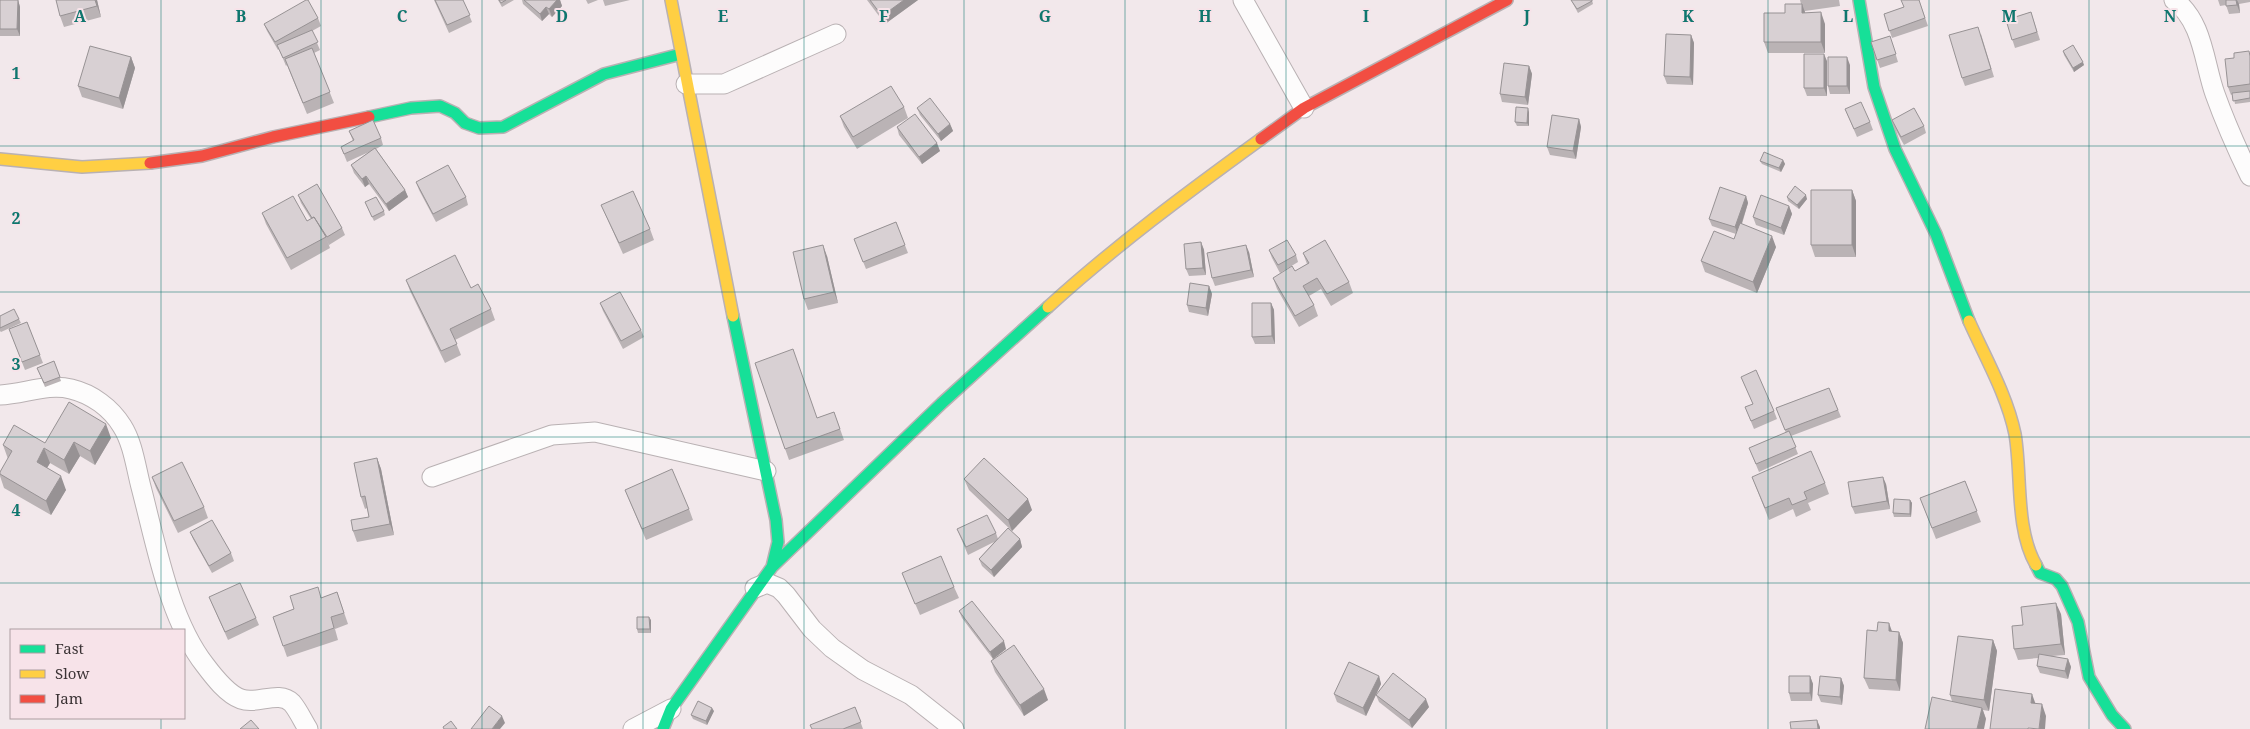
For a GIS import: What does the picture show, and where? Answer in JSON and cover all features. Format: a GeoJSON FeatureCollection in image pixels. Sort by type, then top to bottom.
{"type":"FeatureCollection","features":[{"type":"Feature","properties":{"kind":"street"},"geometry":{"type":"LineString","coordinates":[[671,0],[686,84],[766,471],[778,542],[772,567]]}},
{"type":"Feature","properties":{"kind":"street"},"geometry":{"type":"LineString","coordinates":[[1243,0],[1304,108]]}},
{"type":"Feature","properties":{"kind":"street"},"geometry":{"type":"LineString","coordinates":[[662,729],[671,709],[755,588],[772,567],[942,403],[1083,275],[1193,188],[1304,108],[1507,0]]}},
{"type":"Feature","properties":{"kind":"street"},"geometry":{"type":"LineString","coordinates":[[1859,0],[1874,87],[1896,149],[1936,234],[1966,314],[2010,414],[2015,436],[2025,534],[2032,559],[2040,573],[2056,579],[2062,586],[2078,622],[2089,677],[2112,715],[2125,729]]}},
{"type":"Feature","properties":{"kind":"street"},"geometry":{"type":"LineString","coordinates":[[2174,0],[2180,4],[2192,21],[2200,40],[2214,92],[2227,128],[2250,176]]}},
{"type":"Feature","properties":{"kind":"street"},"geometry":{"type":"LineString","coordinates":[[686,84],[724,84],[836,34]]}},
{"type":"Feature","properties":{"kind":"street"},"geometry":{"type":"LineString","coordinates":[[0,158],[82,167],[151,163],[202,156],[273,137],[411,108],[440,106],[455,113],[465,123],[479,128],[503,127],[521,120],[572,88],[604,74],[681,54]]}},
{"type":"Feature","properties":{"kind":"street"},"geometry":{"type":"LineString","coordinates":[[0,395],[26,393],[50,386],[72,389],[94,398],[114,413],[124,428],[177,612],[204,664],[219,682],[240,699],[257,702],[276,697],[291,702],[308,729]]}},
{"type":"Feature","properties":{"kind":"street"},"geometry":{"type":"LineString","coordinates":[[432,476],[552,435],[595,432],[766,471]]}},
{"type":"Feature","properties":{"kind":"street"},"geometry":{"type":"LineString","coordinates":[[755,588],[767,583],[779,588],[812,629],[832,648],[863,670],[911,695],[954,729]]}},
{"type":"Feature","properties":{"kind":"street"},"geometry":{"type":"LineString","coordinates":[[633,729],[671,709]]}},
{"type":"Feature","properties":{"kind":"building"},"geometry":{"type":"Polygon","coordinates":[[[0,0],[18,0],[17,29],[0,29],[0,0]]]}},
{"type":"Feature","properties":{"kind":"building"},"geometry":{"type":"Polygon","coordinates":[[[56,0],[95,0],[97,6],[60,16],[56,0]]]}},
{"type":"Feature","properties":{"kind":"building"},"geometry":{"type":"Polygon","coordinates":[[[308,0],[318,18],[275,42],[264,24],[308,0]]]}},
{"type":"Feature","properties":{"kind":"building"},"geometry":{"type":"Polygon","coordinates":[[[435,0],[463,0],[470,15],[447,25],[435,0]]]}},
{"type":"Feature","properties":{"kind":"building"},"geometry":{"type":"Polygon","coordinates":[[[524,0],[557,0],[549,9],[546,7],[540,14],[524,0]]]}},
{"type":"Feature","properties":{"kind":"building"},"geometry":{"type":"Polygon","coordinates":[[[870,0],[904,0],[882,16],[870,0]]]}},
{"type":"Feature","properties":{"kind":"building"},"geometry":{"type":"Polygon","coordinates":[[[1571,0],[1592,0],[1592,1],[1577,9],[1571,0]]]}},
{"type":"Feature","properties":{"kind":"building"},"geometry":{"type":"Polygon","coordinates":[[[1901,0],[1919,0],[1925,18],[1889,31],[1884,14],[1904,7],[1901,0]]]}},
{"type":"Feature","properties":{"kind":"building"},"geometry":{"type":"Polygon","coordinates":[[[2226,0],[2236,0],[2237,5],[2226,6],[2226,0]]]}},
{"type":"Feature","properties":{"kind":"building"},"geometry":{"type":"Polygon","coordinates":[[[1785,4],[1802,4],[1802,13],[1821,12],[1821,42],[1764,42],[1764,13],[1785,13],[1785,4]]]}},
{"type":"Feature","properties":{"kind":"building"},"geometry":{"type":"Polygon","coordinates":[[[2031,12],[2037,32],[2012,40],[2006,20],[2031,12]]]}},
{"type":"Feature","properties":{"kind":"building"},"geometry":{"type":"Polygon","coordinates":[[[1978,27],[1991,69],[1962,78],[1949,35],[1978,27]]]}},
{"type":"Feature","properties":{"kind":"building"},"geometry":{"type":"Polygon","coordinates":[[[312,30],[318,42],[283,58],[277,45],[312,30]]]}},
{"type":"Feature","properties":{"kind":"building"},"geometry":{"type":"Polygon","coordinates":[[[1666,34],[1691,35],[1690,77],[1664,76],[1666,34]]]}},
{"type":"Feature","properties":{"kind":"building"},"geometry":{"type":"Polygon","coordinates":[[[1890,36],[1896,54],[1877,60],[1871,42],[1890,36]]]}},
{"type":"Feature","properties":{"kind":"building"},"geometry":{"type":"Polygon","coordinates":[[[2073,45],[2083,62],[2073,68],[2063,51],[2073,45]]]}},
{"type":"Feature","properties":{"kind":"building"},"geometry":{"type":"Polygon","coordinates":[[[90,46],[131,57],[119,98],[78,86],[90,46]]]}},
{"type":"Feature","properties":{"kind":"building"},"geometry":{"type":"Polygon","coordinates":[[[312,48],[330,92],[303,103],[285,59],[312,48]]]}},
{"type":"Feature","properties":{"kind":"building"},"geometry":{"type":"Polygon","coordinates":[[[2249,51],[2250,84],[2228,87],[2225,59],[2234,58],[2234,53],[2249,51]]]}},
{"type":"Feature","properties":{"kind":"building"},"geometry":{"type":"Polygon","coordinates":[[[1804,54],[1824,54],[1824,88],[1804,88],[1804,54]]]}},
{"type":"Feature","properties":{"kind":"building"},"geometry":{"type":"Polygon","coordinates":[[[1828,57],[1847,57],[1847,86],[1828,86],[1828,57]]]}},
{"type":"Feature","properties":{"kind":"building"},"geometry":{"type":"Polygon","coordinates":[[[1504,63],[1529,66],[1525,97],[1500,94],[1504,63]]]}},
{"type":"Feature","properties":{"kind":"building"},"geometry":{"type":"Polygon","coordinates":[[[891,86],[904,107],[853,137],[840,116],[891,86]]]}},
{"type":"Feature","properties":{"kind":"building"},"geometry":{"type":"Polygon","coordinates":[[[2250,91],[2250,98],[2233,101],[2232,93],[2250,91]]]}},
{"type":"Feature","properties":{"kind":"building"},"geometry":{"type":"Polygon","coordinates":[[[930,98],[950,124],[938,134],[917,108],[930,98]]]}},
{"type":"Feature","properties":{"kind":"building"},"geometry":{"type":"Polygon","coordinates":[[[1861,102],[1870,122],[1854,129],[1845,109],[1861,102]]]}},
{"type":"Feature","properties":{"kind":"building"},"geometry":{"type":"Polygon","coordinates":[[[1516,107],[1528,108],[1527,123],[1515,122],[1516,107]]]}},
{"type":"Feature","properties":{"kind":"building"},"geometry":{"type":"Polygon","coordinates":[[[1914,108],[1924,126],[1901,137],[1892,120],[1914,108]]]}},
{"type":"Feature","properties":{"kind":"building"},"geometry":{"type":"Polygon","coordinates":[[[915,114],[937,143],[919,157],[897,127],[915,114]]]}},
{"type":"Feature","properties":{"kind":"building"},"geometry":{"type":"Polygon","coordinates":[[[1552,115],[1579,119],[1573,151],[1547,147],[1552,115]]]}},
{"type":"Feature","properties":{"kind":"building"},"geometry":{"type":"Polygon","coordinates":[[[373,120],[381,138],[344,154],[341,147],[354,140],[349,131],[373,120]]]}},
{"type":"Feature","properties":{"kind":"building"},"geometry":{"type":"Polygon","coordinates":[[[375,148],[405,190],[386,204],[366,176],[362,179],[351,165],[375,148]]]}},
{"type":"Feature","properties":{"kind":"building"},"geometry":{"type":"Polygon","coordinates":[[[1764,152],[1783,160],[1779,168],[1760,161],[1764,152]]]}},
{"type":"Feature","properties":{"kind":"building"},"geometry":{"type":"Polygon","coordinates":[[[448,165],[466,197],[433,214],[416,182],[448,165]]]}},
{"type":"Feature","properties":{"kind":"building"},"geometry":{"type":"Polygon","coordinates":[[[317,184],[342,228],[327,237],[314,217],[312,218],[298,195],[317,184]]]}},
{"type":"Feature","properties":{"kind":"building"},"geometry":{"type":"Polygon","coordinates":[[[1795,186],[1806,195],[1797,205],[1787,197],[1795,186]]]}},
{"type":"Feature","properties":{"kind":"building"},"geometry":{"type":"Polygon","coordinates":[[[1720,187],[1746,196],[1735,227],[1709,219],[1720,187]]]}},
{"type":"Feature","properties":{"kind":"building"},"geometry":{"type":"Polygon","coordinates":[[[1811,190],[1852,190],[1852,245],[1811,245],[1811,190]]]}},
{"type":"Feature","properties":{"kind":"building"},"geometry":{"type":"Polygon","coordinates":[[[633,191],[650,229],[619,243],[601,205],[633,191]]]}},
{"type":"Feature","properties":{"kind":"building"},"geometry":{"type":"Polygon","coordinates":[[[1761,195],[1789,206],[1781,228],[1753,217],[1761,195]]]}},
{"type":"Feature","properties":{"kind":"building"},"geometry":{"type":"Polygon","coordinates":[[[293,196],[307,221],[314,217],[326,237],[287,258],[262,213],[293,196]]]}},
{"type":"Feature","properties":{"kind":"building"},"geometry":{"type":"Polygon","coordinates":[[[376,197],[384,211],[372,217],[365,202],[376,197]]]}},
{"type":"Feature","properties":{"kind":"building"},"geometry":{"type":"Polygon","coordinates":[[[896,222],[905,245],[863,262],[854,239],[896,222]]]}},
{"type":"Feature","properties":{"kind":"building"},"geometry":{"type":"Polygon","coordinates":[[[1740,223],[1772,236],[1753,282],[1701,261],[1714,231],[1734,239],[1740,223]]]}},
{"type":"Feature","properties":{"kind":"building"},"geometry":{"type":"Polygon","coordinates":[[[1287,240],[1296,255],[1278,265],[1269,250],[1287,240]]]}},
{"type":"Feature","properties":{"kind":"building"},"geometry":{"type":"Polygon","coordinates":[[[1325,240],[1349,282],[1327,294],[1317,278],[1303,286],[1314,305],[1295,316],[1273,278],[1292,266],[1295,271],[1309,263],[1303,253],[1325,240]]]}},
{"type":"Feature","properties":{"kind":"building"},"geometry":{"type":"Polygon","coordinates":[[[1201,242],[1203,268],[1186,269],[1184,244],[1201,242]]]}},
{"type":"Feature","properties":{"kind":"building"},"geometry":{"type":"Polygon","coordinates":[[[823,245],[834,292],[804,299],[793,252],[823,245]]]}},
{"type":"Feature","properties":{"kind":"building"},"geometry":{"type":"Polygon","coordinates":[[[1246,245],[1251,270],[1212,278],[1207,253],[1246,245]]]}},
{"type":"Feature","properties":{"kind":"building"},"geometry":{"type":"Polygon","coordinates":[[[455,255],[471,288],[478,284],[491,309],[450,329],[457,344],[441,351],[406,280],[455,255]]]}},
{"type":"Feature","properties":{"kind":"building"},"geometry":{"type":"Polygon","coordinates":[[[1190,283],[1209,286],[1206,308],[1187,305],[1190,283]]]}},
{"type":"Feature","properties":{"kind":"building"},"geometry":{"type":"Polygon","coordinates":[[[620,292],[641,330],[621,341],[600,303],[620,292]]]}},
{"type":"Feature","properties":{"kind":"building"},"geometry":{"type":"Polygon","coordinates":[[[1252,303],[1271,303],[1272,336],[1252,337],[1252,303]]]}},
{"type":"Feature","properties":{"kind":"building"},"geometry":{"type":"Polygon","coordinates":[[[14,309],[19,319],[0,328],[0,316],[14,309]]]}},
{"type":"Feature","properties":{"kind":"building"},"geometry":{"type":"Polygon","coordinates":[[[27,322],[40,355],[22,362],[9,329],[27,322]]]}},
{"type":"Feature","properties":{"kind":"building"},"geometry":{"type":"Polygon","coordinates":[[[793,349],[817,418],[834,412],[840,429],[785,449],[755,363],[793,349]]]}},
{"type":"Feature","properties":{"kind":"building"},"geometry":{"type":"Polygon","coordinates":[[[54,361],[60,377],[44,383],[37,368],[54,361]]]}},
{"type":"Feature","properties":{"kind":"building"},"geometry":{"type":"Polygon","coordinates":[[[1756,370],[1774,411],[1751,421],[1745,407],[1753,404],[1741,377],[1756,370]]]}},
{"type":"Feature","properties":{"kind":"building"},"geometry":{"type":"Polygon","coordinates":[[[1829,388],[1838,410],[1785,430],[1776,408],[1829,388]]]}},
{"type":"Feature","properties":{"kind":"building"},"geometry":{"type":"Polygon","coordinates":[[[69,402],[106,424],[90,451],[74,442],[64,460],[44,448],[37,462],[61,476],[46,501],[0,474],[12,451],[3,445],[14,425],[45,443],[69,402]]]}},
{"type":"Feature","properties":{"kind":"building"},"geometry":{"type":"Polygon","coordinates":[[[1789,431],[1796,447],[1756,464],[1749,448],[1789,431]]]}},
{"type":"Feature","properties":{"kind":"building"},"geometry":{"type":"Polygon","coordinates":[[[1811,451],[1825,483],[1804,492],[1807,499],[1792,505],[1789,498],[1765,508],[1752,477],[1811,451]]]}},
{"type":"Feature","properties":{"kind":"building"},"geometry":{"type":"Polygon","coordinates":[[[377,458],[390,524],[353,531],[351,520],[369,517],[365,496],[361,497],[354,463],[377,458]]]}},
{"type":"Feature","properties":{"kind":"building"},"geometry":{"type":"Polygon","coordinates":[[[984,458],[1028,499],[1008,520],[964,479],[984,458]]]}},
{"type":"Feature","properties":{"kind":"building"},"geometry":{"type":"Polygon","coordinates":[[[182,462],[204,507],[174,521],[152,477],[182,462]]]}},
{"type":"Feature","properties":{"kind":"building"},"geometry":{"type":"Polygon","coordinates":[[[672,469],[689,509],[642,529],[625,490],[672,469]]]}},
{"type":"Feature","properties":{"kind":"building"},"geometry":{"type":"Polygon","coordinates":[[[1883,477],[1887,501],[1852,507],[1848,482],[1883,477]]]}},
{"type":"Feature","properties":{"kind":"building"},"geometry":{"type":"Polygon","coordinates":[[[1965,481],[1977,511],[1932,528],[1920,498],[1965,481]]]}},
{"type":"Feature","properties":{"kind":"building"},"geometry":{"type":"Polygon","coordinates":[[[1894,499],[1910,500],[1910,514],[1893,513],[1894,499]]]}},
{"type":"Feature","properties":{"kind":"building"},"geometry":{"type":"Polygon","coordinates":[[[987,515],[996,533],[966,547],[957,529],[987,515]]]}},
{"type":"Feature","properties":{"kind":"building"},"geometry":{"type":"Polygon","coordinates":[[[212,520],[231,553],[209,566],[190,532],[212,520]]]}},
{"type":"Feature","properties":{"kind":"building"},"geometry":{"type":"Polygon","coordinates":[[[1008,528],[1020,539],[991,570],[979,559],[1008,528]]]}},
{"type":"Feature","properties":{"kind":"building"},"geometry":{"type":"Polygon","coordinates":[[[941,556],[954,587],[915,604],[902,573],[941,556]]]}},
{"type":"Feature","properties":{"kind":"building"},"geometry":{"type":"Polygon","coordinates":[[[240,583],[256,618],[225,632],[209,597],[240,583]]]}},
{"type":"Feature","properties":{"kind":"building"},"geometry":{"type":"Polygon","coordinates":[[[318,587],[321,598],[337,592],[344,613],[331,617],[334,628],[283,646],[273,617],[294,609],[290,596],[318,587]]]}},
{"type":"Feature","properties":{"kind":"building"},"geometry":{"type":"Polygon","coordinates":[[[972,601],[1004,641],[990,652],[959,611],[972,601]]]}},
{"type":"Feature","properties":{"kind":"building"},"geometry":{"type":"Polygon","coordinates":[[[2056,603],[2061,644],[2014,649],[2012,626],[2023,625],[2021,607],[2056,603]]]}},
{"type":"Feature","properties":{"kind":"building"},"geometry":{"type":"Polygon","coordinates":[[[637,617],[649,617],[650,629],[637,629],[637,617]]]}},
{"type":"Feature","properties":{"kind":"building"},"geometry":{"type":"Polygon","coordinates":[[[1878,622],[1889,623],[1889,631],[1899,632],[1896,680],[1864,678],[1867,630],[1877,631],[1878,622]]]}},
{"type":"Feature","properties":{"kind":"building"},"geometry":{"type":"Polygon","coordinates":[[[1958,636],[1993,640],[1984,700],[1950,695],[1958,636]]]}},
{"type":"Feature","properties":{"kind":"building"},"geometry":{"type":"Polygon","coordinates":[[[1014,645],[1044,689],[1020,705],[991,661],[1014,645]]]}},
{"type":"Feature","properties":{"kind":"building"},"geometry":{"type":"Polygon","coordinates":[[[2039,654],[2068,659],[2065,671],[2037,666],[2039,654]]]}},
{"type":"Feature","properties":{"kind":"building"},"geometry":{"type":"Polygon","coordinates":[[[1349,662],[1379,676],[1363,708],[1334,694],[1349,662]]]}},
{"type":"Feature","properties":{"kind":"building"},"geometry":{"type":"Polygon","coordinates":[[[1393,673],[1426,699],[1409,720],[1376,695],[1393,673]]]}},
{"type":"Feature","properties":{"kind":"building"},"geometry":{"type":"Polygon","coordinates":[[[1789,676],[1810,676],[1810,693],[1789,693],[1789,676]]]}},
{"type":"Feature","properties":{"kind":"building"},"geometry":{"type":"Polygon","coordinates":[[[1820,676],[1841,678],[1840,697],[1818,695],[1820,676]]]}},
{"type":"Feature","properties":{"kind":"building"},"geometry":{"type":"Polygon","coordinates":[[[1995,689],[2032,694],[2031,703],[2042,704],[2039,729],[1990,729],[1995,689]]]}},
{"type":"Feature","properties":{"kind":"building"},"geometry":{"type":"Polygon","coordinates":[[[1932,697],[1982,708],[1977,729],[1925,729],[1932,697]]]}},
{"type":"Feature","properties":{"kind":"building"},"geometry":{"type":"Polygon","coordinates":[[[698,701],[712,708],[706,721],[691,715],[698,701]]]}},
{"type":"Feature","properties":{"kind":"building"},"geometry":{"type":"Polygon","coordinates":[[[489,706],[502,716],[492,729],[471,729],[489,706]]]}},
{"type":"Feature","properties":{"kind":"building"},"geometry":{"type":"Polygon","coordinates":[[[855,707],[861,722],[843,729],[812,729],[810,725],[855,707]]]}},
{"type":"Feature","properties":{"kind":"building"},"geometry":{"type":"Polygon","coordinates":[[[251,720],[259,729],[240,729],[251,720]]]}},
{"type":"Feature","properties":{"kind":"building"},"geometry":{"type":"Polygon","coordinates":[[[1817,720],[1818,729],[1791,729],[1790,722],[1817,720]]]}},
{"type":"Feature","properties":{"kind":"building"},"geometry":{"type":"Polygon","coordinates":[[[451,721],[457,729],[444,729],[443,727],[451,721]]]}},
{"type":"Feature","properties":{"kind":"traffic: fast"},"geometry":{"type":"LineString","coordinates":[[1859,0],[1874,87],[1895,149],[1936,234],[1969,321]]}},
{"type":"Feature","properties":{"kind":"traffic: fast"},"geometry":{"type":"LineString","coordinates":[[369,117],[411,108],[440,106],[455,113],[465,123],[479,128],[503,127],[604,74],[681,54]]}},
{"type":"Feature","properties":{"kind":"traffic: fast"},"geometry":{"type":"LineString","coordinates":[[772,567],[942,403],[1048,307]]}},
{"type":"Feature","properties":{"kind":"traffic: fast"},"geometry":{"type":"LineString","coordinates":[[663,729],[671,709],[772,567],[778,542],[776,520],[733,316]]}},
{"type":"Feature","properties":{"kind":"traffic: fast"},"geometry":{"type":"LineString","coordinates":[[2036,565],[2040,573],[2056,579],[2062,586],[2078,622],[2089,677],[2112,715],[2125,729]]}},
{"type":"Feature","properties":{"kind":"traffic: slow"},"geometry":{"type":"LineString","coordinates":[[671,0],[733,316]]}},
{"type":"Feature","properties":{"kind":"traffic: slow"},"geometry":{"type":"LineString","coordinates":[[1048,307],[1073,284],[1179,199],[1261,139]]}},
{"type":"Feature","properties":{"kind":"traffic: slow"},"geometry":{"type":"LineString","coordinates":[[0,159],[82,167],[150,163]]}},
{"type":"Feature","properties":{"kind":"traffic: slow"},"geometry":{"type":"LineString","coordinates":[[1969,321],[1995,376],[2011,419],[2017,450],[2022,518],[2029,551],[2036,565]]}},
{"type":"Feature","properties":{"kind":"traffic: jam"},"geometry":{"type":"LineString","coordinates":[[1261,139],[1304,108],[1507,0]]}},
{"type":"Feature","properties":{"kind":"traffic: jam"},"geometry":{"type":"LineString","coordinates":[[150,163],[202,156],[273,137],[369,117]]}}]}
